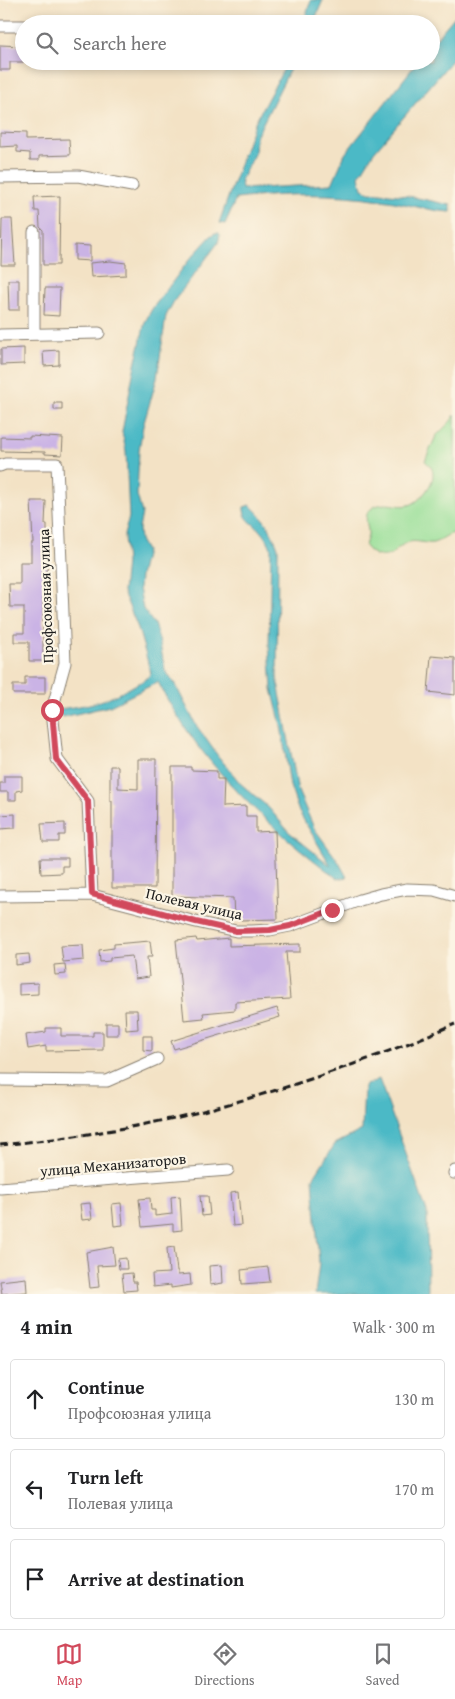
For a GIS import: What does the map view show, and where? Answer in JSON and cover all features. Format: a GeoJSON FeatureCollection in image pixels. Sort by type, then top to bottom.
{"type":"FeatureCollection","features":[{"type":"Feature","properties":{"kind":"street"},"geometry":{"type":"LineString","coordinates":[[0,26],[15,26]]}},
{"type":"Feature","properties":{"kind":"street"},"geometry":{"type":"LineString","coordinates":[[0,177],[78,176],[132,186]]}},
{"type":"Feature","properties":{"kind":"street"},"geometry":{"type":"LineString","coordinates":[[34,232],[34,334]]}},
{"type":"Feature","properties":{"kind":"street"},"geometry":{"type":"LineString","coordinates":[[0,335],[99,333]]}},
{"type":"Feature","properties":{"kind":"street","name":"Профсоюзная улица"},"geometry":{"type":"LineString","coordinates":[[0,466],[5,464],[57,464],[65,663],[52,710],[56,759],[88,801],[92,894]]}},
{"type":"Feature","properties":{"kind":"street","name":"Полевая улица"},"geometry":{"type":"LineString","coordinates":[[0,896],[92,894],[196,922],[236,931],[252,931],[290,926],[360,900],[407,889],[434,890],[455,896]]}},
{"type":"Feature","properties":{"kind":"street"},"geometry":{"type":"LineString","coordinates":[[0,1080],[107,1081],[157,1059]]}},
{"type":"Feature","properties":{"kind":"street","name":"улица Механизаторов"},"geometry":{"type":"LineString","coordinates":[[0,1188],[228,1170]]}},
{"type":"Feature","properties":{"kind":"green space"},"geometry":{"type":"Polygon","coordinates":[[[455,415],[455,533],[433,543],[409,542],[385,556],[378,556],[370,552],[365,546],[368,535],[366,518],[368,512],[376,506],[385,504],[404,506],[413,504],[421,497],[433,478],[432,468],[425,461],[436,436],[455,415]]]}},
{"type":"Feature","properties":{"kind":"water"},"geometry":{"type":"Polygon","coordinates":[[[311,0],[323,0],[317,15],[306,15],[311,0]]]}},
{"type":"Feature","properties":{"kind":"water"},"geometry":{"type":"Polygon","coordinates":[[[455,16],[455,57],[374,152],[359,176],[362,189],[370,192],[408,196],[451,205],[451,212],[364,198],[328,195],[273,196],[236,199],[225,224],[219,223],[255,122],[283,70],[290,70],[256,137],[255,152],[241,180],[242,189],[332,184],[345,154],[411,70],[440,70],[440,34],[455,16]]]}},
{"type":"Feature","properties":{"kind":"water"},"geometry":{"type":"Polygon","coordinates":[[[215,233],[220,235],[218,243],[174,301],[166,316],[157,378],[143,426],[139,450],[137,495],[142,513],[139,529],[140,540],[146,551],[139,588],[143,609],[154,624],[159,639],[165,670],[175,684],[196,725],[241,784],[268,807],[289,832],[331,866],[299,812],[290,786],[281,725],[272,689],[269,645],[271,548],[264,534],[245,515],[244,507],[250,505],[267,525],[278,548],[277,677],[298,791],[314,828],[347,877],[338,879],[261,815],[214,766],[175,712],[158,682],[110,706],[63,717],[58,713],[59,709],[89,704],[114,696],[143,681],[151,673],[138,628],[123,592],[126,563],[124,535],[129,517],[126,451],[122,432],[145,322],[152,309],[189,260],[215,233]]]}},
{"type":"Feature","properties":{"kind":"water"},"geometry":{"type":"Polygon","coordinates":[[[379,1079],[427,1212],[428,1294],[315,1294],[319,1264],[313,1178],[335,1144],[362,1130],[364,1086],[379,1079]]]}},
{"type":"Feature","properties":{"kind":"building"},"geometry":{"type":"Polygon","coordinates":[[[0,45],[15,46],[15,62],[10,62],[10,70],[0,70],[0,45]]]}},
{"type":"Feature","properties":{"kind":"building"},"geometry":{"type":"Polygon","coordinates":[[[0,132],[26,133],[26,140],[69,139],[70,155],[39,156],[39,160],[30,160],[30,153],[17,152],[17,146],[0,147],[0,132]]]}},
{"type":"Feature","properties":{"kind":"building"},"geometry":{"type":"Polygon","coordinates":[[[60,196],[59,265],[43,265],[43,230],[40,227],[39,211],[35,211],[34,197],[60,196]]]}},
{"type":"Feature","properties":{"kind":"building"},"geometry":{"type":"Polygon","coordinates":[[[2,219],[12,219],[15,265],[1,265],[2,219]]]}},
{"type":"Feature","properties":{"kind":"building"},"geometry":{"type":"Polygon","coordinates":[[[75,245],[90,246],[90,261],[75,260],[75,245]]]}},
{"type":"Feature","properties":{"kind":"building"},"geometry":{"type":"Polygon","coordinates":[[[110,261],[126,263],[126,275],[91,277],[90,263],[110,261]]]}},
{"type":"Feature","properties":{"kind":"building"},"geometry":{"type":"Polygon","coordinates":[[[8,280],[19,280],[19,310],[9,310],[8,280]]]}},
{"type":"Feature","properties":{"kind":"building"},"geometry":{"type":"Polygon","coordinates":[[[45,288],[60,288],[59,316],[44,315],[45,288]]]}},
{"type":"Feature","properties":{"kind":"building"},"geometry":{"type":"Polygon","coordinates":[[[24,348],[24,364],[1,365],[1,349],[24,348]]]}},
{"type":"Feature","properties":{"kind":"building"},"geometry":{"type":"Polygon","coordinates":[[[59,350],[59,365],[44,366],[43,351],[59,350]]]}},
{"type":"Feature","properties":{"kind":"building"},"geometry":{"type":"Polygon","coordinates":[[[54,403],[62,403],[62,410],[54,410],[54,403]]]}},
{"type":"Feature","properties":{"kind":"building"},"geometry":{"type":"Polygon","coordinates":[[[30,436],[63,438],[62,455],[45,454],[45,452],[1,451],[1,437],[30,438],[30,436]]]}},
{"type":"Feature","properties":{"kind":"building"},"geometry":{"type":"Polygon","coordinates":[[[31,501],[46,501],[45,524],[47,524],[47,533],[44,533],[44,562],[47,562],[47,571],[43,571],[43,661],[29,661],[29,642],[14,642],[14,633],[24,633],[24,607],[10,607],[9,584],[20,584],[20,562],[31,562],[31,543],[33,543],[31,501]]]}},
{"type":"Feature","properties":{"kind":"building"},"geometry":{"type":"Polygon","coordinates":[[[431,656],[455,658],[455,695],[428,692],[431,656]]]}},
{"type":"Feature","properties":{"kind":"building"},"geometry":{"type":"Polygon","coordinates":[[[25,677],[45,677],[45,694],[13,694],[13,685],[25,685],[25,677]]]}},
{"type":"Feature","properties":{"kind":"building"},"geometry":{"type":"Polygon","coordinates":[[[138,759],[156,759],[155,888],[112,888],[110,766],[118,766],[118,788],[138,789],[138,759]]]}},
{"type":"Feature","properties":{"kind":"building"},"geometry":{"type":"Polygon","coordinates":[[[172,767],[191,767],[191,770],[217,771],[217,779],[224,779],[223,807],[246,806],[246,816],[256,816],[256,832],[275,831],[278,919],[241,920],[240,917],[234,917],[233,898],[172,896],[172,767]]]}},
{"type":"Feature","properties":{"kind":"building"},"geometry":{"type":"Polygon","coordinates":[[[4,776],[22,776],[22,790],[16,791],[16,800],[8,800],[8,792],[0,792],[0,783],[4,783],[4,776]]]}},
{"type":"Feature","properties":{"kind":"building"},"geometry":{"type":"Polygon","coordinates":[[[15,814],[15,828],[0,829],[0,815],[15,814]]]}},
{"type":"Feature","properties":{"kind":"building"},"geometry":{"type":"Polygon","coordinates":[[[65,823],[65,835],[59,835],[59,842],[43,842],[41,824],[65,823]]]}},
{"type":"Feature","properties":{"kind":"building"},"geometry":{"type":"Polygon","coordinates":[[[40,858],[68,858],[68,866],[62,866],[62,873],[41,874],[40,858]]]}},
{"type":"Feature","properties":{"kind":"building"},"geometry":{"type":"Polygon","coordinates":[[[196,938],[197,941],[229,938],[229,946],[300,944],[300,952],[286,952],[290,999],[235,1002],[235,1010],[203,1013],[204,1018],[184,1020],[176,940],[196,938]]]}},
{"type":"Feature","properties":{"kind":"building"},"geometry":{"type":"Polygon","coordinates":[[[150,941],[152,957],[147,957],[149,977],[135,979],[132,956],[110,958],[110,961],[100,962],[99,950],[114,948],[114,944],[150,941]]]}},
{"type":"Feature","properties":{"kind":"building"},"geometry":{"type":"Polygon","coordinates":[[[83,945],[84,960],[63,962],[61,946],[83,945]]]}},
{"type":"Feature","properties":{"kind":"building"},"geometry":{"type":"Polygon","coordinates":[[[29,954],[30,963],[16,965],[16,955],[29,954]]]}},
{"type":"Feature","properties":{"kind":"building"},"geometry":{"type":"Polygon","coordinates":[[[65,964],[66,974],[55,975],[54,965],[65,964]]]}},
{"type":"Feature","properties":{"kind":"building"},"geometry":{"type":"Polygon","coordinates":[[[38,983],[38,994],[19,995],[19,984],[38,983]]]}},
{"type":"Feature","properties":{"kind":"building"},"geometry":{"type":"Polygon","coordinates":[[[277,1008],[280,1017],[174,1049],[171,1041],[277,1008]]]}},
{"type":"Feature","properties":{"kind":"building"},"geometry":{"type":"Polygon","coordinates":[[[125,1010],[137,1010],[138,1029],[126,1030],[125,1010]]]}},
{"type":"Feature","properties":{"kind":"building"},"geometry":{"type":"Polygon","coordinates":[[[106,1023],[118,1023],[118,1035],[106,1035],[106,1023]]]}},
{"type":"Feature","properties":{"kind":"building"},"geometry":{"type":"Polygon","coordinates":[[[46,1028],[61,1028],[61,1036],[93,1036],[93,1032],[103,1032],[103,1050],[46,1051],[46,1046],[28,1049],[26,1035],[46,1032],[46,1028]]]}},
{"type":"Feature","properties":{"kind":"building"},"geometry":{"type":"Polygon","coordinates":[[[143,1036],[152,1036],[152,1051],[143,1050],[143,1036]]]}},
{"type":"Feature","properties":{"kind":"building"},"geometry":{"type":"Polygon","coordinates":[[[238,1192],[241,1225],[233,1226],[230,1193],[238,1192]]]}},
{"type":"Feature","properties":{"kind":"building"},"geometry":{"type":"Polygon","coordinates":[[[180,1196],[182,1230],[173,1231],[173,1224],[142,1227],[139,1199],[150,1198],[151,1210],[155,1210],[155,1216],[172,1214],[171,1197],[180,1196]]]}},
{"type":"Feature","properties":{"kind":"building"},"geometry":{"type":"Polygon","coordinates":[[[200,1196],[208,1196],[210,1215],[202,1216],[200,1196]]]}},
{"type":"Feature","properties":{"kind":"building"},"geometry":{"type":"Polygon","coordinates":[[[90,1203],[92,1219],[82,1220],[80,1204],[90,1203]]]}},
{"type":"Feature","properties":{"kind":"building"},"geometry":{"type":"Polygon","coordinates":[[[121,1203],[123,1225],[114,1226],[112,1204],[121,1203]]]}},
{"type":"Feature","properties":{"kind":"building"},"geometry":{"type":"Polygon","coordinates":[[[113,1247],[115,1265],[97,1266],[99,1287],[90,1288],[86,1252],[113,1247]]]}},
{"type":"Feature","properties":{"kind":"building"},"geometry":{"type":"Polygon","coordinates":[[[174,1247],[178,1275],[190,1274],[191,1285],[171,1288],[171,1285],[153,1287],[152,1274],[169,1273],[167,1248],[174,1247]]]}},
{"type":"Feature","properties":{"kind":"building"},"geometry":{"type":"Polygon","coordinates":[[[126,1258],[127,1269],[119,1269],[118,1259],[126,1258]]]}},
{"type":"Feature","properties":{"kind":"building"},"geometry":{"type":"Polygon","coordinates":[[[222,1265],[223,1283],[210,1285],[209,1266],[222,1265]]]}},
{"type":"Feature","properties":{"kind":"building"},"geometry":{"type":"Polygon","coordinates":[[[268,1267],[270,1282],[242,1284],[241,1270],[268,1267]]]}},
{"type":"Feature","properties":{"kind":"building"},"geometry":{"type":"Polygon","coordinates":[[[132,1273],[133,1282],[136,1282],[137,1290],[124,1291],[122,1274],[132,1273]]]}},
{"type":"Feature","properties":{"kind":"building"},"geometry":{"type":"Polygon","coordinates":[[[26,1278],[27,1292],[2,1294],[0,1281],[26,1278]]]}},
{"type":"Feature","properties":{"kind":"railway"},"geometry":{"type":"LineString","coordinates":[[0,1145],[115,1130],[218,1107],[321,1076],[455,1024]]}},
{"type":"Feature","properties":{"kind":"route"},"geometry":{"type":"LineString","coordinates":[[52,710],[56,759],[88,801],[92,894],[236,931],[270,930],[290,926],[332,910]]}}]}
